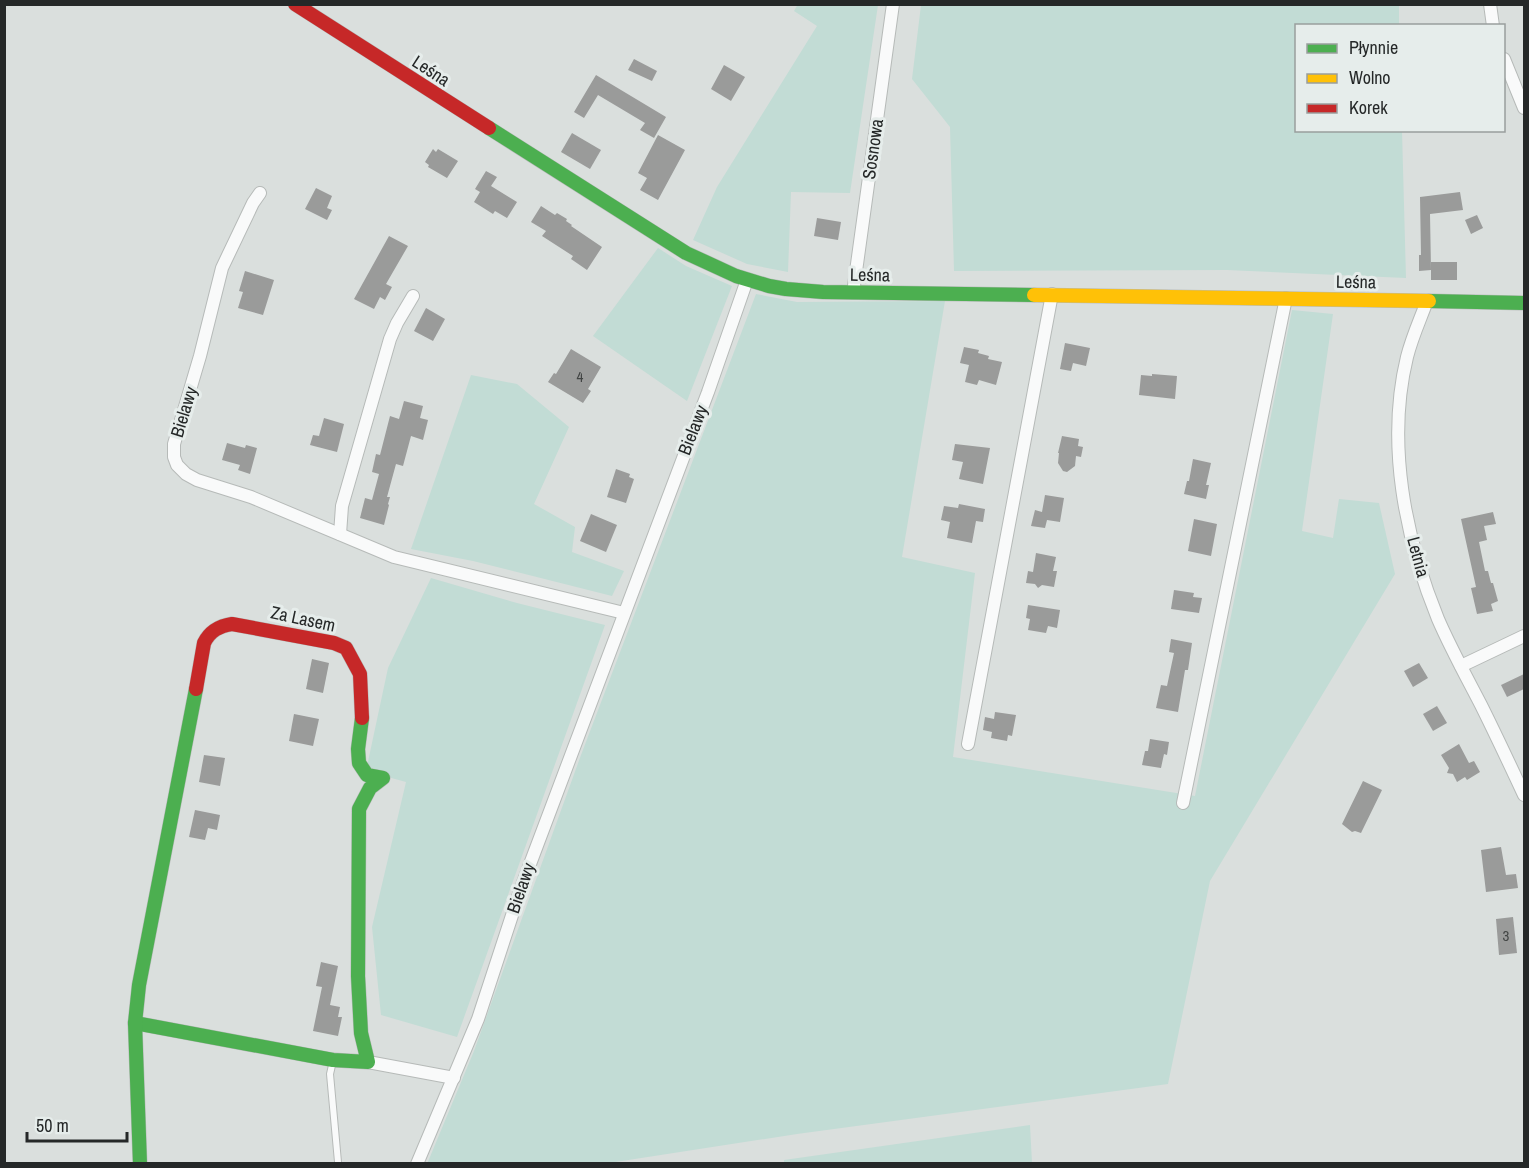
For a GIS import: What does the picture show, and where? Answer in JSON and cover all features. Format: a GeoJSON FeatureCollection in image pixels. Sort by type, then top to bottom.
{"type":"FeatureCollection","features":[{"type":"Feature","properties":{"kind":"street","name":"Leśna"},"geometry":{"type":"LineString","coordinates":[[294,4],[677,247],[710,266],[747,280],[787,289],[853,293],[1052,294],[1524,303]]}},
{"type":"Feature","properties":{"kind":"street","name":"Sosnowa"},"geometry":{"type":"LineString","coordinates":[[853,293],[894,4]]}},
{"type":"Feature","properties":{"kind":"street"},"geometry":{"type":"LineString","coordinates":[[1490,4],[1493,24]]}},
{"type":"Feature","properties":{"kind":"street"},"geometry":{"type":"LineString","coordinates":[[1505,64],[1524,108]]}},
{"type":"Feature","properties":{"kind":"street","name":"Bielawy"},"geometry":{"type":"LineString","coordinates":[[260,193],[222,268],[200,356],[175,438],[174,457],[180,469],[192,477],[251,497],[394,556],[624,613]]}},
{"type":"Feature","properties":{"kind":"street","name":"Bielawy"},"geometry":{"type":"LineString","coordinates":[[417,1164],[478,1019],[521,888],[708,392],[747,280]]}},
{"type":"Feature","properties":{"kind":"street"},"geometry":{"type":"LineString","coordinates":[[968,744],[1052,294]]}},
{"type":"Feature","properties":{"kind":"street"},"geometry":{"type":"LineString","coordinates":[[340,534],[344,500],[390,339],[413,296]]}},
{"type":"Feature","properties":{"kind":"street"},"geometry":{"type":"LineString","coordinates":[[1183,803],[1286,298]]}},
{"type":"Feature","properties":{"kind":"street","name":"Letnia"},"geometry":{"type":"LineString","coordinates":[[1427,301],[1416,329],[1404,372],[1399,424],[1400,477],[1419,566],[1437,616],[1494,729],[1524,795]]}},
{"type":"Feature","properties":{"kind":"street","name":"Za Lasem"},"geometry":{"type":"LineString","coordinates":[[140,1164],[135,1023],[139,985],[189,732],[204,643],[217,627],[226,624],[239,625],[334,643],[346,648],[360,674],[362,714],[358,749],[359,763],[367,775],[383,778],[370,788],[359,809],[357,976],[361,1033],[368,1062]]}},
{"type":"Feature","properties":{"kind":"street"},"geometry":{"type":"LineString","coordinates":[[1461,666],[1524,636]]}},
{"type":"Feature","properties":{"kind":"street"},"geometry":{"type":"LineString","coordinates":[[135,1023],[333,1060],[368,1062],[454,1078]]}},
{"type":"Feature","properties":{"kind":"lane"},"geometry":{"type":"LineString","coordinates":[[333,1060],[330,1081],[338,1162]]}},
{"type":"Feature","properties":{"kind":"green space"},"geometry":{"type":"Polygon","coordinates":[[[798,4],[878,5],[850,193],[791,192],[788,272],[747,264],[693,240],[717,187],[817,26],[794,11],[798,4]]]}},
{"type":"Feature","properties":{"kind":"green space"},"geometry":{"type":"Polygon","coordinates":[[[921,5],[1399,5],[1399,24],[1295,24],[1295,132],[1402,132],[1406,278],[1227,270],[954,271],[950,127],[912,79],[921,5]]]}},
{"type":"Feature","properties":{"kind":"green space"},"geometry":{"type":"Polygon","coordinates":[[[658,248],[686,266],[732,286],[687,401],[593,336],[658,248]]]}},
{"type":"Feature","properties":{"kind":"green space"},"geometry":{"type":"Polygon","coordinates":[[[756,294],[797,302],[945,301],[902,557],[975,573],[953,757],[1195,796],[1292,310],[1333,314],[1302,531],[1333,538],[1339,499],[1379,503],[1395,574],[1210,881],[1168,1084],[797,1134],[609,1163],[427,1164],[474,1051],[581,755],[756,294]]]}},
{"type":"Feature","properties":{"kind":"green space"},"geometry":{"type":"Polygon","coordinates":[[[471,375],[517,384],[569,427],[534,504],[575,527],[572,552],[624,571],[612,596],[473,561],[411,549],[471,375]]]}},
{"type":"Feature","properties":{"kind":"green space"},"geometry":{"type":"Polygon","coordinates":[[[431,578],[605,625],[457,1037],[381,1015],[372,927],[406,782],[366,771],[388,668],[431,578]]]}},
{"type":"Feature","properties":{"kind":"green space"},"geometry":{"type":"Polygon","coordinates":[[[1030,1125],[1032,1163],[784,1163],[784,1160],[1030,1125]]]}},
{"type":"Feature","properties":{"kind":"building"},"geometry":{"type":"Polygon","coordinates":[[[634,59],[657,71],[652,81],[628,70],[634,59]]]}},
{"type":"Feature","properties":{"kind":"building"},"geometry":{"type":"Polygon","coordinates":[[[724,65],[745,77],[731,101],[711,89],[724,65]]]}},
{"type":"Feature","properties":{"kind":"building"},"geometry":{"type":"Polygon","coordinates":[[[596,75],[666,117],[654,138],[640,130],[645,123],[598,95],[584,118],[574,112],[596,75]]]}},
{"type":"Feature","properties":{"kind":"building"},"geometry":{"type":"Polygon","coordinates":[[[572,133],[601,150],[590,169],[561,152],[572,133]]]}},
{"type":"Feature","properties":{"kind":"building"},"geometry":{"type":"Polygon","coordinates":[[[658,135],[685,150],[658,200],[640,190],[647,178],[638,173],[658,135]]]}},
{"type":"Feature","properties":{"kind":"building"},"geometry":{"type":"Polygon","coordinates":[[[433,149],[436,152],[438,149],[458,161],[447,178],[428,167],[429,165],[425,162],[433,149]]]}},
{"type":"Feature","properties":{"kind":"building"},"geometry":{"type":"Polygon","coordinates":[[[486,171],[497,177],[491,186],[517,202],[507,218],[495,211],[493,214],[474,202],[480,192],[475,189],[486,171]]]}},
{"type":"Feature","properties":{"kind":"building"},"geometry":{"type":"Polygon","coordinates":[[[316,188],[332,196],[327,208],[332,210],[327,220],[305,209],[316,188]]]}},
{"type":"Feature","properties":{"kind":"building"},"geometry":{"type":"Polygon","coordinates":[[[1460,192],[1463,210],[1430,214],[1431,270],[1419,271],[1420,197],[1460,192]]]}},
{"type":"Feature","properties":{"kind":"building"},"geometry":{"type":"Polygon","coordinates":[[[541,206],[567,219],[566,221],[571,226],[602,247],[587,270],[571,259],[573,256],[542,236],[546,231],[531,222],[541,206]]]}},
{"type":"Feature","properties":{"kind":"building"},"geometry":{"type":"Polygon","coordinates":[[[1477,215],[1483,228],[1471,234],[1465,220],[1477,215]]]}},
{"type":"Feature","properties":{"kind":"building"},"geometry":{"type":"Polygon","coordinates":[[[817,218],[841,222],[838,240],[814,236],[817,218]]]}},
{"type":"Feature","properties":{"kind":"building"},"geometry":{"type":"Polygon","coordinates":[[[389,236],[408,246],[386,284],[392,287],[385,300],[380,297],[374,309],[354,299],[389,236]]]}},
{"type":"Feature","properties":{"kind":"building"},"geometry":{"type":"Polygon","coordinates":[[[1431,262],[1457,262],[1457,280],[1431,280],[1431,262]]]}},
{"type":"Feature","properties":{"kind":"building"},"geometry":{"type":"Polygon","coordinates":[[[245,271],[274,280],[263,315],[238,308],[243,292],[239,291],[245,271]]]}},
{"type":"Feature","properties":{"kind":"building"},"geometry":{"type":"Polygon","coordinates":[[[426,308],[445,319],[433,341],[414,331],[426,308]]]}},
{"type":"Feature","properties":{"kind":"building"},"geometry":{"type":"Polygon","coordinates":[[[1065,343],[1090,348],[1086,366],[1073,363],[1071,371],[1060,369],[1065,343]]]}},
{"type":"Feature","properties":{"kind":"building"},"geometry":{"type":"Polygon","coordinates":[[[964,347],[979,350],[978,353],[989,356],[988,359],[1002,362],[996,385],[979,380],[977,385],[965,382],[969,365],[960,363],[964,347]]]}},
{"type":"Feature","properties":{"kind":"building"},"geometry":{"type":"Polygon","coordinates":[[[571,349],[601,367],[583,403],[548,382],[554,373],[556,374],[571,349]]]}},
{"type":"Feature","properties":{"kind":"building"},"geometry":{"type":"Polygon","coordinates":[[[1152,374],[1177,376],[1175,399],[1139,395],[1141,375],[1152,376],[1152,374]]]}},
{"type":"Feature","properties":{"kind":"building"},"geometry":{"type":"Polygon","coordinates":[[[404,401],[423,406],[420,418],[428,420],[423,440],[411,436],[403,466],[396,464],[387,497],[390,497],[384,525],[360,518],[365,498],[372,500],[379,474],[372,472],[376,454],[380,455],[390,416],[399,419],[404,401]]]}},
{"type":"Feature","properties":{"kind":"building"},"geometry":{"type":"Polygon","coordinates":[[[324,418],[344,424],[337,452],[310,445],[313,435],[319,436],[324,418]]]}},
{"type":"Feature","properties":{"kind":"building"},"geometry":{"type":"Polygon","coordinates":[[[1062,436],[1079,439],[1078,446],[1083,447],[1081,457],[1076,456],[1075,466],[1067,472],[1063,471],[1058,463],[1062,436]]]}},
{"type":"Feature","properties":{"kind":"building"},"geometry":{"type":"Polygon","coordinates":[[[227,443],[245,448],[246,445],[257,448],[250,474],[238,470],[240,465],[222,460],[227,443]]]}},
{"type":"Feature","properties":{"kind":"building"},"geometry":{"type":"Polygon","coordinates":[[[955,444],[990,448],[983,484],[959,479],[963,462],[952,460],[955,444]]]}},
{"type":"Feature","properties":{"kind":"building"},"geometry":{"type":"Polygon","coordinates":[[[1193,459],[1211,463],[1206,485],[1209,485],[1206,499],[1184,494],[1193,459]]]}},
{"type":"Feature","properties":{"kind":"building"},"geometry":{"type":"Polygon","coordinates":[[[616,469],[630,474],[629,477],[634,479],[626,503],[607,497],[616,469]]]}},
{"type":"Feature","properties":{"kind":"building"},"geometry":{"type":"Polygon","coordinates":[[[1045,495],[1064,498],[1060,522],[1047,520],[1045,528],[1031,526],[1035,510],[1042,512],[1045,495]]]}},
{"type":"Feature","properties":{"kind":"building"},"geometry":{"type":"Polygon","coordinates":[[[959,504],[985,509],[983,522],[976,521],[972,543],[947,538],[950,522],[941,520],[944,506],[958,508],[959,504]]]}},
{"type":"Feature","properties":{"kind":"building"},"geometry":{"type":"Polygon","coordinates":[[[1493,512],[1496,524],[1484,526],[1487,540],[1479,542],[1485,571],[1488,571],[1498,601],[1491,604],[1493,611],[1477,614],[1471,588],[1476,587],[1461,519],[1493,512]]]}},
{"type":"Feature","properties":{"kind":"building"},"geometry":{"type":"Polygon","coordinates":[[[591,514],[617,525],[606,552],[580,541],[591,514]]]}},
{"type":"Feature","properties":{"kind":"building"},"geometry":{"type":"Polygon","coordinates":[[[1194,519],[1217,524],[1211,556],[1188,551],[1194,519]]]}},
{"type":"Feature","properties":{"kind":"building"},"geometry":{"type":"Polygon","coordinates":[[[1036,553],[1056,557],[1053,571],[1057,571],[1054,587],[1042,585],[1038,588],[1035,584],[1026,583],[1028,571],[1033,572],[1036,553]]]}},
{"type":"Feature","properties":{"kind":"building"},"geometry":{"type":"Polygon","coordinates":[[[1174,590],[1194,593],[1193,597],[1202,598],[1199,613],[1171,609],[1174,590]]]}},
{"type":"Feature","properties":{"kind":"building"},"geometry":{"type":"Polygon","coordinates":[[[1028,605],[1060,610],[1057,628],[1048,626],[1046,633],[1028,630],[1030,619],[1026,618],[1028,605]]]}},
{"type":"Feature","properties":{"kind":"building"},"geometry":{"type":"Polygon","coordinates":[[[1171,639],[1192,643],[1178,712],[1156,708],[1161,685],[1167,686],[1174,653],[1169,652],[1171,639]]]}},
{"type":"Feature","properties":{"kind":"building"},"geometry":{"type":"Polygon","coordinates":[[[312,659],[329,663],[323,693],[306,689],[312,659]]]}},
{"type":"Feature","properties":{"kind":"building"},"geometry":{"type":"Polygon","coordinates":[[[1419,663],[1428,678],[1413,687],[1404,671],[1419,663]]]}},
{"type":"Feature","properties":{"kind":"building"},"geometry":{"type":"Polygon","coordinates":[[[1524,674],[1524,689],[1507,697],[1501,685],[1524,674]]]}},
{"type":"Feature","properties":{"kind":"building"},"geometry":{"type":"Polygon","coordinates":[[[1437,706],[1447,723],[1433,731],[1423,714],[1437,706]]]}},
{"type":"Feature","properties":{"kind":"building"},"geometry":{"type":"Polygon","coordinates":[[[995,712],[1016,715],[1012,736],[1008,735],[1007,741],[991,738],[992,732],[983,730],[985,717],[994,719],[995,712]]]}},
{"type":"Feature","properties":{"kind":"building"},"geometry":{"type":"Polygon","coordinates":[[[294,714],[319,719],[313,746],[289,741],[294,714]]]}},
{"type":"Feature","properties":{"kind":"building"},"geometry":{"type":"Polygon","coordinates":[[[1150,739],[1169,742],[1167,755],[1164,754],[1161,768],[1142,765],[1150,739]]]}},
{"type":"Feature","properties":{"kind":"building"},"geometry":{"type":"Polygon","coordinates":[[[1459,744],[1469,763],[1474,761],[1480,772],[1467,780],[1465,777],[1457,782],[1453,774],[1447,773],[1449,768],[1441,755],[1459,744]]]}},
{"type":"Feature","properties":{"kind":"building"},"geometry":{"type":"Polygon","coordinates":[[[204,755],[225,758],[220,786],[199,782],[204,755]]]}},
{"type":"Feature","properties":{"kind":"building"},"geometry":{"type":"Polygon","coordinates":[[[1363,781],[1382,790],[1361,833],[1352,832],[1342,824],[1363,781]]]}},
{"type":"Feature","properties":{"kind":"building"},"geometry":{"type":"Polygon","coordinates":[[[195,810],[220,815],[217,830],[208,828],[205,840],[189,837],[195,810]]]}},
{"type":"Feature","properties":{"kind":"building"},"geometry":{"type":"Polygon","coordinates":[[[1501,847],[1506,875],[1516,874],[1518,888],[1486,892],[1481,850],[1501,847]]]}},
{"type":"Feature","properties":{"kind":"building"},"geometry":{"type":"Polygon","coordinates":[[[1513,917],[1517,953],[1499,955],[1496,919],[1513,917]]]}},
{"type":"Feature","properties":{"kind":"building"},"geometry":{"type":"Polygon","coordinates":[[[321,962],[338,966],[330,1005],[340,1007],[338,1017],[342,1017],[338,1036],[313,1031],[322,987],[316,986],[321,962]]]}},
{"type":"Feature","properties":{"kind":"traffic: fast"},"geometry":{"type":"LineString","coordinates":[[489,128],[686,253],[736,276],[769,286],[823,292],[1034,295]]}},
{"type":"Feature","properties":{"kind":"traffic: fast"},"geometry":{"type":"LineString","coordinates":[[1429,301],[1524,303]]}},
{"type":"Feature","properties":{"kind":"traffic: fast"},"geometry":{"type":"LineString","coordinates":[[140,1164],[135,1023],[139,985],[196,689]]}},
{"type":"Feature","properties":{"kind":"traffic: fast"},"geometry":{"type":"LineString","coordinates":[[135,1023],[333,1060],[368,1062],[361,1033],[358,976],[359,809],[370,788],[383,778],[367,775],[359,763],[358,749],[362,718]]}},
{"type":"Feature","properties":{"kind":"traffic: slow"},"geometry":{"type":"LineString","coordinates":[[1034,295],[1429,301]]}},
{"type":"Feature","properties":{"kind":"traffic: jam"},"geometry":{"type":"LineString","coordinates":[[295,4],[489,128]]}},
{"type":"Feature","properties":{"kind":"traffic: jam"},"geometry":{"type":"LineString","coordinates":[[196,689],[204,643],[215,630],[232,624],[334,643],[346,648],[360,674],[362,718]]}}]}
